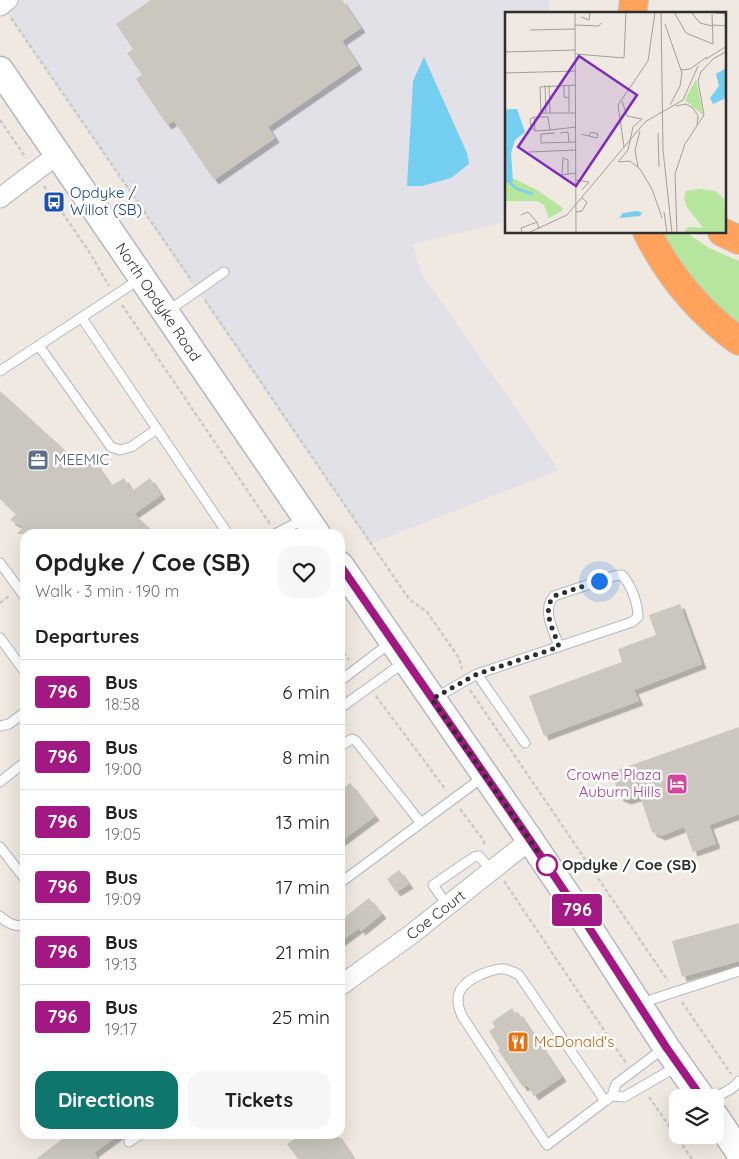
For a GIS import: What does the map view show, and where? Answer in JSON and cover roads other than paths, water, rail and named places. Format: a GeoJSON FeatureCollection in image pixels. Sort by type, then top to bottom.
{"type":"FeatureCollection","features":[{"type":"Feature","properties":{"kind":"highway"},"geometry":{"type":"LineString","coordinates":[[648,234],[658,255],[680,286],[708,316],[739,341]]}},
{"type":"Feature","properties":{"kind":"highway"},"geometry":{"type":"LineString","coordinates":[[726,234],[739,240]]}},
{"type":"Feature","properties":{"kind":"main road","name":"North Opdyke Road"},"geometry":{"type":"LineString","coordinates":[[0,70],[312,526]]}},
{"type":"Feature","properties":{"kind":"main road"},"geometry":{"type":"LineString","coordinates":[[345,572],[530,840],[696,1089]]}},
{"type":"Feature","properties":{"kind":"main road"},"geometry":{"type":"LineString","coordinates":[[724,1130],[739,1152]]}},
{"type":"Feature","properties":{"kind":"street"},"geometry":{"type":"LineString","coordinates":[[0,198],[57,155]]}},
{"type":"Feature","properties":{"kind":"street","name":"Coe Court"},"geometry":{"type":"LineString","coordinates":[[345,982],[413,933],[530,840]]}},
{"type":"Feature","properties":{"kind":"lane"},"geometry":{"type":"LineString","coordinates":[[166,313],[224,272]]}},
{"type":"Feature","properties":{"kind":"lane"},"geometry":{"type":"LineString","coordinates":[[0,371],[142,278]]}},
{"type":"Feature","properties":{"kind":"lane"},"geometry":{"type":"LineString","coordinates":[[82,318],[225,529]]}},
{"type":"Feature","properties":{"kind":"lane"},"geometry":{"type":"LineString","coordinates":[[39,346],[111,447],[120,450],[131,447],[157,429]]}},
{"type":"Feature","properties":{"kind":"lane"},"geometry":{"type":"LineString","coordinates":[[298,529],[312,526]]}},
{"type":"Feature","properties":{"kind":"lane"},"geometry":{"type":"LineString","coordinates":[[0,563],[20,590]]}},
{"type":"Feature","properties":{"kind":"lane"},"geometry":{"type":"LineString","coordinates":[[432,699],[477,674],[559,647],[632,622],[638,617],[638,609],[628,581],[622,575],[554,596],[549,602],[547,610],[559,647]]}},
{"type":"Feature","properties":{"kind":"lane"},"geometry":{"type":"LineString","coordinates":[[0,638],[20,665]]}},
{"type":"Feature","properties":{"kind":"lane"},"geometry":{"type":"LineString","coordinates":[[345,677],[356,669],[399,651]]}},
{"type":"Feature","properties":{"kind":"lane"},"geometry":{"type":"LineString","coordinates":[[345,705],[369,687],[399,651]]}},
{"type":"Feature","properties":{"kind":"lane"},"geometry":{"type":"LineString","coordinates":[[477,674],[525,743]]}},
{"type":"Feature","properties":{"kind":"lane"},"geometry":{"type":"LineString","coordinates":[[0,726],[9,724],[20,716]]}},
{"type":"Feature","properties":{"kind":"lane"},"geometry":{"type":"LineString","coordinates":[[345,743],[352,739],[356,741],[421,823]]}},
{"type":"Feature","properties":{"kind":"lane"},"geometry":{"type":"LineString","coordinates":[[0,782],[20,766]]}},
{"type":"Feature","properties":{"kind":"lane"},"geometry":{"type":"LineString","coordinates":[[345,879],[485,776]]}},
{"type":"Feature","properties":{"kind":"lane"},"geometry":{"type":"LineString","coordinates":[[0,847],[20,873]]}},
{"type":"Feature","properties":{"kind":"lane"},"geometry":{"type":"LineString","coordinates":[[448,906],[433,885],[474,857],[478,856],[483,859],[494,869]]}},
{"type":"Feature","properties":{"kind":"lane"},"geometry":{"type":"LineString","coordinates":[[0,916],[14,926],[20,926]]}},
{"type":"Feature","properties":{"kind":"lane"},"geometry":{"type":"LineString","coordinates":[[609,1099],[519,975],[510,970],[497,968],[471,979],[462,987],[457,1006],[462,1016],[547,1145],[609,1099],[616,1084],[631,1072],[672,1056]]}},
{"type":"Feature","properties":{"kind":"lane"},"geometry":{"type":"LineString","coordinates":[[638,1004],[739,971]]}},
{"type":"Feature","properties":{"kind":"lane"},"geometry":{"type":"LineString","coordinates":[[609,1099],[624,1097],[642,1087],[672,1056]]}},
{"type":"Feature","properties":{"kind":"lane"},"geometry":{"type":"LineString","coordinates":[[724,1092],[739,1082]]}},
{"type":"Feature","properties":{"kind":"lane"},"geometry":{"type":"LineString","coordinates":[[129,1142],[133,1139]]}},
{"type":"Feature","properties":{"kind":"water"},"geometry":{"type":"Polygon","coordinates":[[[424,57],[467,153],[469,164],[451,178],[422,186],[407,186],[413,81],[424,57]]]}},
{"type":"Feature","properties":{"kind":"place","name":"Opdyke / Willot (SB)"},"geometry":{"type":"Point","coordinates":[54,202]}},
{"type":"Feature","properties":{"kind":"place","name":"MEEMIC"},"geometry":{"type":"Point","coordinates":[38,460]}},
{"type":"Feature","properties":{"kind":"place","name":"Crowne Plaza Auburn Hills"},"geometry":{"type":"Point","coordinates":[677,784]}},
{"type":"Feature","properties":{"kind":"place","name":"Opdyke / Coe (SB)"},"geometry":{"type":"Point","coordinates":[547,865]}},
{"type":"Feature","properties":{"kind":"place","name":"McDonald's"},"geometry":{"type":"Point","coordinates":[518,1042]}}]}
